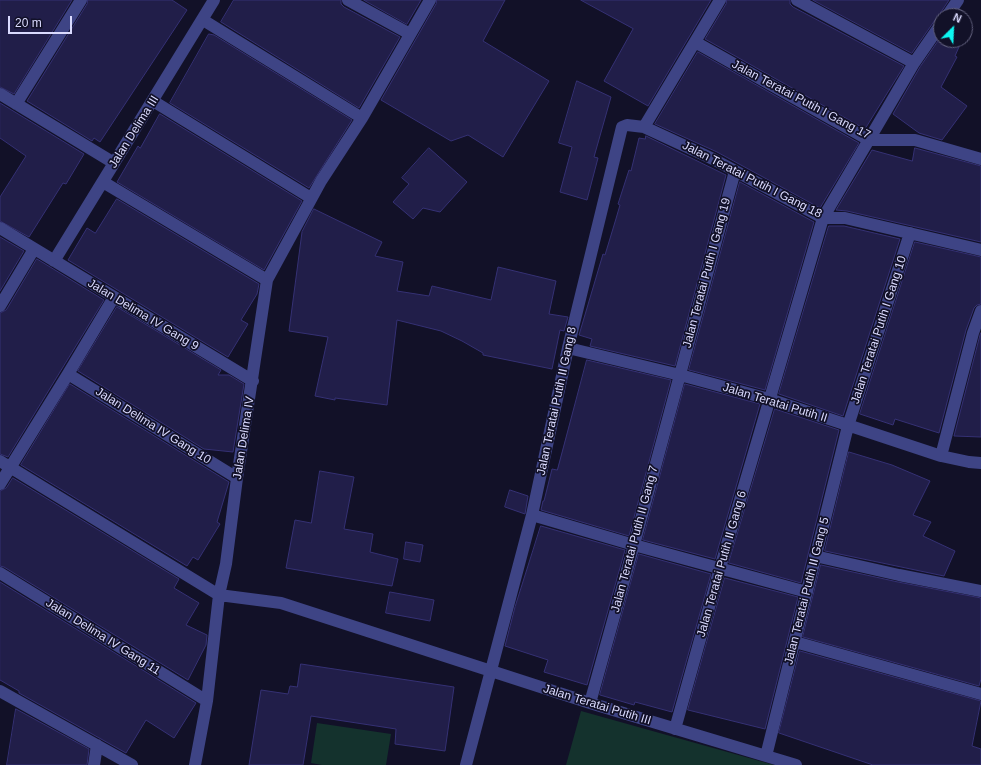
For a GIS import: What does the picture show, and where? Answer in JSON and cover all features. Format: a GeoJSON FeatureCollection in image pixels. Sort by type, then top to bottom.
{"type":"FeatureCollection","features":[{"type":"Feature","properties":{"kind":"street"},"geometry":{"type":"LineString","coordinates":[[16,104],[81,0]]}},
{"type":"Feature","properties":{"kind":"street"},"geometry":{"type":"LineString","coordinates":[[348,0],[410,34]]}},
{"type":"Feature","properties":{"kind":"street"},"geometry":{"type":"LineString","coordinates":[[103,182],[266,280],[311,198],[362,118],[430,0]]}},
{"type":"Feature","properties":{"kind":"street"},"geometry":{"type":"LineString","coordinates":[[644,127],[720,0]]}},
{"type":"Feature","properties":{"kind":"street"},"geometry":{"type":"LineString","coordinates":[[797,0],[914,63]]}},
{"type":"Feature","properties":{"kind":"street","name":"Jalan Delima III"},"geometry":{"type":"LineString","coordinates":[[54,261],[203,20],[212,1]]}},
{"type":"Feature","properties":{"kind":"street"},"geometry":{"type":"LineString","coordinates":[[203,20],[362,118]]}},
{"type":"Feature","properties":{"kind":"street","name":"Jalan Teratai Putih II Gang 6"},"geometry":{"type":"LineString","coordinates":[[675,729],[720,568],[823,218],[914,63],[933,36]]}},
{"type":"Feature","properties":{"kind":"street","name":"Jalan Teratai Putih I Gang 17"},"geometry":{"type":"LineString","coordinates":[[695,42],[869,140],[915,140],[981,159]]}},
{"type":"Feature","properties":{"kind":"street"},"geometry":{"type":"LineString","coordinates":[[0,94],[114,163]]}},
{"type":"Feature","properties":{"kind":"street"},"geometry":{"type":"LineString","coordinates":[[152,101],[311,198]]}},
{"type":"Feature","properties":{"kind":"street","name":"Jalan Teratai Putih I Gang 18"},"geometry":{"type":"LineString","coordinates":[[620,130],[627,124],[644,127],[692,149],[823,218],[845,218],[981,250]]}},
{"type":"Feature","properties":{"kind":"street","name":"Jalan Teratai Putih II Gang 8"},"geometry":{"type":"LineString","coordinates":[[491,672],[532,515],[568,348],[620,130]]}},
{"type":"Feature","properties":{"kind":"street","name":"Jalan Teratai Putih I Gang 19"},"geometry":{"type":"LineString","coordinates":[[680,375],[735,171]]}},
{"type":"Feature","properties":{"kind":"street","name":"Jalan Delima IV Gang 9"},"geometry":{"type":"LineString","coordinates":[[0,228],[253,381]]}},
{"type":"Feature","properties":{"kind":"street","name":"Jalan Teratai Putih I Gang 10"},"geometry":{"type":"LineString","coordinates":[[848,426],[910,233]]}},
{"type":"Feature","properties":{"kind":"street"},"geometry":{"type":"LineString","coordinates":[[0,306],[34,249]]}},
{"type":"Feature","properties":{"kind":"street","name":"Jalan Delima IV"},"geometry":{"type":"LineString","coordinates":[[195,765],[207,702],[219,595],[226,564],[237,478],[253,381],[266,280]]}},
{"type":"Feature","properties":{"kind":"street"},"geometry":{"type":"LineString","coordinates":[[0,484],[5,464],[68,374],[114,297]]}},
{"type":"Feature","properties":{"kind":"street"},"geometry":{"type":"LineString","coordinates":[[941,456],[973,333],[981,311]]}},
{"type":"Feature","properties":{"kind":"street","name":"Jalan Teratai Putih II"},"geometry":{"type":"LineString","coordinates":[[568,348],[680,375],[770,400],[941,456],[981,463]]}},
{"type":"Feature","properties":{"kind":"street","name":"Jalan Delima IV Gang 10"},"geometry":{"type":"LineString","coordinates":[[68,374],[237,478]]}},
{"type":"Feature","properties":{"kind":"street","name":"Jalan Teratai Putih II Gang 7"},"geometry":{"type":"LineString","coordinates":[[590,704],[680,375]]}},
{"type":"Feature","properties":{"kind":"street","name":"Jalan Teratai Putih II Gang 5"},"geometry":{"type":"LineString","coordinates":[[766,756],[848,426]]}},
{"type":"Feature","properties":{"kind":"street"},"geometry":{"type":"LineString","coordinates":[[5,464],[219,595]]}},
{"type":"Feature","properties":{"kind":"street"},"geometry":{"type":"LineString","coordinates":[[532,515],[634,545],[807,592]]}},
{"type":"Feature","properties":{"kind":"street"},"geometry":{"type":"LineString","coordinates":[[815,556],[899,575],[981,591]]}},
{"type":"Feature","properties":{"kind":"street","name":"Jalan Delima IV Gang 11"},"geometry":{"type":"LineString","coordinates":[[0,573],[207,702]]}},
{"type":"Feature","properties":{"kind":"street","name":"Jalan Teratai Putih III"},"geometry":{"type":"LineString","coordinates":[[219,595],[281,603],[590,704],[796,765]]}},
{"type":"Feature","properties":{"kind":"street"},"geometry":{"type":"LineString","coordinates":[[795,642],[981,694]]}},
{"type":"Feature","properties":{"kind":"street"},"geometry":{"type":"LineString","coordinates":[[466,765],[491,672]]}},
{"type":"Feature","properties":{"kind":"street"},"geometry":{"type":"LineString","coordinates":[[0,691],[132,765]]}},
{"type":"Feature","properties":{"kind":"street"},"geometry":{"type":"LineString","coordinates":[[94,765],[96,745]]}},
{"type":"Feature","properties":{"kind":"green space"},"geometry":{"type":"Polygon","coordinates":[[[581,711],[774,765],[566,765],[581,711]]]}},
{"type":"Feature","properties":{"kind":"green space"},"geometry":{"type":"Polygon","coordinates":[[[317,723],[391,734],[386,765],[322,765],[311,763],[317,723]]]}},
{"type":"Feature","properties":{"kind":"building"},"geometry":{"type":"Polygon","coordinates":[[[0,0],[72,0],[14,94],[0,87],[0,0]]]}},
{"type":"Feature","properties":{"kind":"building"},"geometry":{"type":"Polygon","coordinates":[[[88,0],[172,0],[187,10],[100,142],[94,138],[92,141],[27,101],[87,4],[88,0]]]}},
{"type":"Feature","properties":{"kind":"building"},"geometry":{"type":"Polygon","coordinates":[[[234,0],[341,0],[341,4],[344,7],[400,37],[359,108],[221,22],[234,0]]]}},
{"type":"Feature","properties":{"kind":"building"},"geometry":{"type":"Polygon","coordinates":[[[364,0],[421,0],[407,24],[364,0]]]}},
{"type":"Feature","properties":{"kind":"building"},"geometry":{"type":"Polygon","coordinates":[[[437,0],[505,0],[483,41],[549,81],[503,157],[468,135],[451,141],[381,100],[437,0]]]}},
{"type":"Feature","properties":{"kind":"building"},"geometry":{"type":"Polygon","coordinates":[[[581,0],[711,0],[648,106],[604,81],[633,29],[581,0]]]}},
{"type":"Feature","properties":{"kind":"building"},"geometry":{"type":"Polygon","coordinates":[[[727,0],[790,0],[790,4],[793,7],[904,66],[865,129],[705,39],[727,0]]]}},
{"type":"Feature","properties":{"kind":"building"},"geometry":{"type":"Polygon","coordinates":[[[813,0],[949,0],[944,8],[933,8],[933,23],[912,53],[813,0]]]}},
{"type":"Feature","properties":{"kind":"building"},"geometry":{"type":"Polygon","coordinates":[[[209,34],[214,35],[352,120],[309,188],[170,103],[209,34]]]}},
{"type":"Feature","properties":{"kind":"building"},"geometry":{"type":"Polygon","coordinates":[[[933,48],[958,48],[955,56],[957,57],[941,87],[967,106],[942,140],[919,133],[893,114],[920,67],[933,48]]]}},
{"type":"Feature","properties":{"kind":"building"},"geometry":{"type":"Polygon","coordinates":[[[698,52],[859,143],[820,208],[717,152],[655,124],[698,52]]]}},
{"type":"Feature","properties":{"kind":"building"},"geometry":{"type":"Polygon","coordinates":[[[577,81],[611,97],[594,157],[598,158],[587,200],[560,192],[572,147],[559,143],[577,81]]]}},
{"type":"Feature","properties":{"kind":"building"},"geometry":{"type":"Polygon","coordinates":[[[0,103],[84,154],[66,184],[63,183],[29,237],[0,221],[0,197],[26,156],[0,138],[0,103]]]}},
{"type":"Feature","properties":{"kind":"building"},"geometry":{"type":"Polygon","coordinates":[[[160,114],[302,201],[264,270],[117,182],[138,146],[140,148],[160,114]]]}},
{"type":"Feature","properties":{"kind":"building"},"geometry":{"type":"Polygon","coordinates":[[[646,136],[726,175],[675,366],[590,346],[592,339],[579,335],[603,254],[605,255],[615,222],[620,205],[618,204],[629,170],[631,171],[639,138],[645,139],[646,136]]]}},
{"type":"Feature","properties":{"kind":"building"},"geometry":{"type":"Polygon","coordinates":[[[429,148],[467,182],[440,212],[423,208],[413,219],[393,202],[409,184],[402,178],[429,148]]]}},
{"type":"Feature","properties":{"kind":"building"},"geometry":{"type":"Polygon","coordinates":[[[915,148],[981,166],[981,242],[847,211],[836,210],[872,150],[912,161],[915,148]]]}},
{"type":"Feature","properties":{"kind":"building"},"geometry":{"type":"Polygon","coordinates":[[[740,182],[814,222],[765,390],[689,370],[740,182]]]}},
{"type":"Feature","properties":{"kind":"building"},"geometry":{"type":"Polygon","coordinates":[[[117,199],[259,284],[257,294],[241,320],[248,324],[228,357],[68,260],[87,228],[95,233],[117,199]]]}},
{"type":"Feature","properties":{"kind":"building"},"geometry":{"type":"Polygon","coordinates":[[[314,209],[382,242],[375,256],[403,262],[397,291],[429,296],[432,286],[491,300],[498,267],[556,281],[549,314],[568,317],[564,331],[560,330],[552,369],[483,355],[483,353],[462,341],[441,331],[397,320],[387,405],[335,398],[335,400],[315,396],[328,337],[289,331],[302,232],[314,209]]]}},
{"type":"Feature","properties":{"kind":"building"},"geometry":{"type":"Polygon","coordinates":[[[829,226],[844,226],[900,239],[843,416],[779,394],[829,226]]]}},
{"type":"Feature","properties":{"kind":"building"},"geometry":{"type":"Polygon","coordinates":[[[0,237],[24,251],[0,291],[0,237]]]}},
{"type":"Feature","properties":{"kind":"building"},"geometry":{"type":"Polygon","coordinates":[[[915,242],[981,257],[981,304],[974,308],[966,330],[939,433],[895,419],[893,425],[860,414],[915,242]]]}},
{"type":"Feature","properties":{"kind":"building"},"geometry":{"type":"Polygon","coordinates":[[[37,259],[104,300],[8,457],[0,454],[0,313],[6,310],[37,259]]]}},
{"type":"Feature","properties":{"kind":"building"},"geometry":{"type":"Polygon","coordinates":[[[117,307],[221,370],[218,375],[229,375],[244,384],[233,452],[204,449],[78,371],[117,307]]]}},
{"type":"Feature","properties":{"kind":"building"},"geometry":{"type":"Polygon","coordinates":[[[981,333],[981,437],[954,436],[980,335],[981,333]]]}},
{"type":"Feature","properties":{"kind":"building"},"geometry":{"type":"Polygon","coordinates":[[[587,360],[671,380],[629,536],[541,510],[552,469],[557,470],[587,360]]]}},
{"type":"Feature","properties":{"kind":"building"},"geometry":{"type":"Polygon","coordinates":[[[70,384],[229,482],[217,522],[220,524],[198,560],[193,557],[187,566],[21,465],[70,384]]]}},
{"type":"Feature","properties":{"kind":"building"},"geometry":{"type":"Polygon","coordinates":[[[685,384],[760,404],[715,559],[643,540],[685,384]]]}},
{"type":"Feature","properties":{"kind":"building"},"geometry":{"type":"Polygon","coordinates":[[[775,409],[839,430],[801,583],[729,563],[775,409]]]}},
{"type":"Feature","properties":{"kind":"building"},"geometry":{"type":"Polygon","coordinates":[[[849,452],[892,465],[930,481],[913,515],[931,522],[923,536],[955,551],[944,576],[825,551],[849,452]]]}},
{"type":"Feature","properties":{"kind":"building"},"geometry":{"type":"Polygon","coordinates":[[[320,471],[354,477],[344,529],[373,534],[370,552],[398,559],[392,586],[286,568],[295,520],[311,523],[320,471]]]}},
{"type":"Feature","properties":{"kind":"building"},"geometry":{"type":"Polygon","coordinates":[[[13,478],[179,579],[174,588],[199,603],[186,625],[207,635],[206,645],[188,680],[4,567],[0,566],[0,491],[6,488],[13,478]]]}},
{"type":"Feature","properties":{"kind":"building"},"geometry":{"type":"Polygon","coordinates":[[[510,490],[528,496],[525,514],[505,507],[510,490]]]}},
{"type":"Feature","properties":{"kind":"building"},"geometry":{"type":"Polygon","coordinates":[[[541,526],[625,550],[587,685],[544,672],[548,660],[505,646],[515,607],[541,526]]]}},
{"type":"Feature","properties":{"kind":"building"},"geometry":{"type":"Polygon","coordinates":[[[406,542],[423,545],[420,562],[404,559],[406,542]]]}},
{"type":"Feature","properties":{"kind":"building"},"geometry":{"type":"Polygon","coordinates":[[[639,554],[711,574],[672,712],[635,702],[634,705],[600,695],[639,554]]]}},
{"type":"Feature","properties":{"kind":"building"},"geometry":{"type":"Polygon","coordinates":[[[821,565],[981,598],[981,679],[979,686],[803,637],[821,565]]]}},
{"type":"Feature","properties":{"kind":"building"},"geometry":{"type":"Polygon","coordinates":[[[725,578],[798,597],[765,729],[688,710],[725,578]]]}},
{"type":"Feature","properties":{"kind":"building"},"geometry":{"type":"Polygon","coordinates":[[[0,582],[196,703],[174,738],[146,720],[126,753],[19,693],[19,691],[0,680],[0,582]]]}},
{"type":"Feature","properties":{"kind":"building"},"geometry":{"type":"Polygon","coordinates":[[[390,592],[434,600],[430,621],[386,613],[390,592]]]}},
{"type":"Feature","properties":{"kind":"building"},"geometry":{"type":"Polygon","coordinates":[[[800,651],[981,701],[972,746],[981,749],[981,765],[873,765],[779,733],[800,651]]]}},
{"type":"Feature","properties":{"kind":"building"},"geometry":{"type":"Polygon","coordinates":[[[301,664],[454,687],[445,751],[395,744],[396,729],[311,716],[303,765],[249,765],[261,690],[288,694],[290,686],[297,687],[301,664]]]}},
{"type":"Feature","properties":{"kind":"building"},"geometry":{"type":"Polygon","coordinates":[[[16,709],[89,749],[87,765],[7,765],[16,709]]]}}]}
